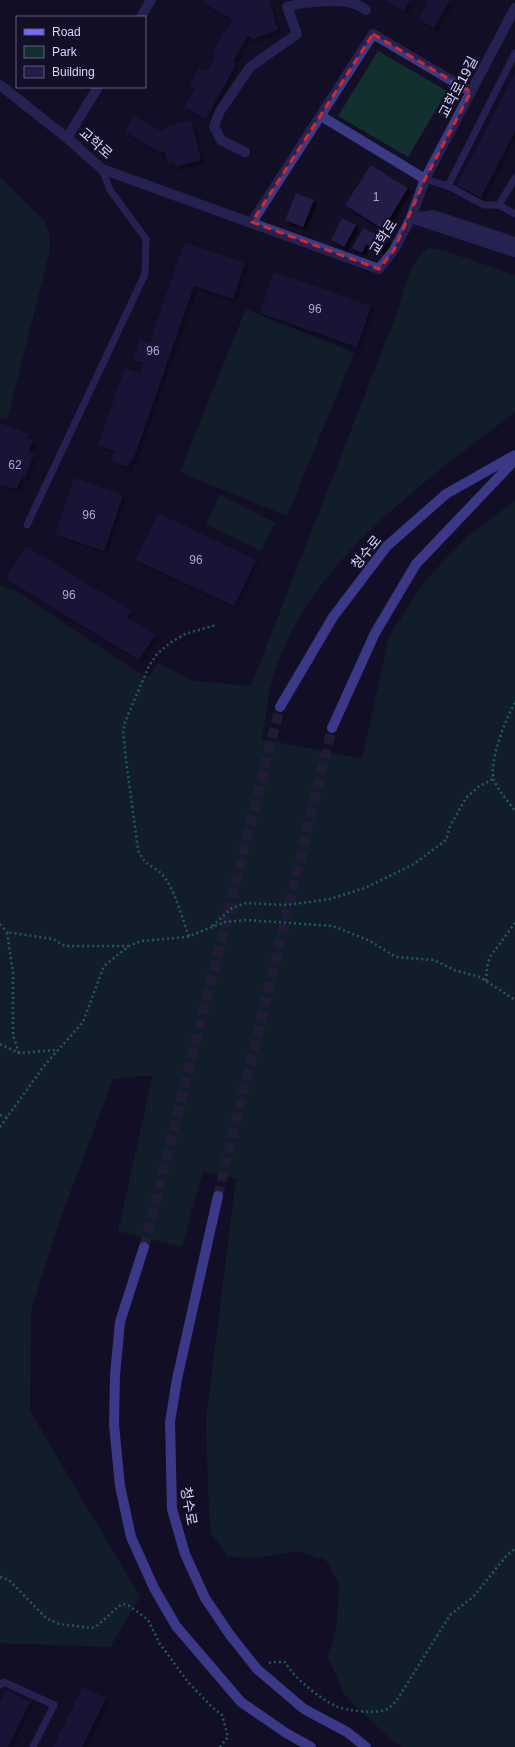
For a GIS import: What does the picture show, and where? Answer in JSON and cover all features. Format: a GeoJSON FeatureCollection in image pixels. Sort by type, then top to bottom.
{"type":"FeatureCollection","features":[{"type":"Feature","properties":{"kind":"main road","name":"청수로"},"geometry":{"type":"LineString","coordinates":[[280,707],[333,617],[387,546],[446,494],[515,455]]}},
{"type":"Feature","properties":{"kind":"main road"},"geometry":{"type":"LineString","coordinates":[[332,728],[375,632],[416,564],[515,460]]}},
{"type":"Feature","properties":{"kind":"main road","name":"청수로"},"geometry":{"type":"LineString","coordinates":[[218,1196],[177,1380],[170,1422],[172,1509],[185,1554],[205,1598],[230,1636],[257,1669],[304,1709],[348,1732],[366,1747]]}},
{"type":"Feature","properties":{"kind":"main road"},"geometry":{"type":"LineString","coordinates":[[144,1247],[120,1322],[115,1375],[114,1425],[120,1486],[131,1537],[154,1588],[176,1626],[241,1702],[286,1733],[311,1747]]}},
{"type":"Feature","properties":{"kind":"street"},"geometry":{"type":"LineString","coordinates":[[142,16],[151,0]]}},
{"type":"Feature","properties":{"kind":"street"},"geometry":{"type":"LineString","coordinates":[[245,152],[221,140],[214,126],[220,111],[250,67],[280,48],[297,34],[288,4],[344,1],[361,6],[366,10]]}},
{"type":"Feature","properties":{"kind":"street","name":"교학로19길"},"geometry":{"type":"LineString","coordinates":[[411,218],[425,180],[515,8]]}},
{"type":"Feature","properties":{"kind":"street"},"geometry":{"type":"LineString","coordinates":[[252,222],[322,116],[373,34],[472,92]]}},
{"type":"Feature","properties":{"kind":"street"},"geometry":{"type":"LineString","coordinates":[[0,85],[67,138]]}},
{"type":"Feature","properties":{"kind":"street","name":"교학로"},"geometry":{"type":"LineString","coordinates":[[97,88],[67,138],[102,169],[379,268],[394,250],[411,218],[515,252]]}},
{"type":"Feature","properties":{"kind":"street"},"geometry":{"type":"LineString","coordinates":[[322,116],[425,180]]}},
{"type":"Feature","properties":{"kind":"street"},"geometry":{"type":"LineString","coordinates":[[411,218],[433,215],[515,242]]}},
{"type":"Feature","properties":{"kind":"lane"},"geometry":{"type":"LineString","coordinates":[[448,186],[515,53]]}},
{"type":"Feature","properties":{"kind":"lane"},"geometry":{"type":"LineString","coordinates":[[27,525],[145,274],[146,239],[110,190],[102,169]]}},
{"type":"Feature","properties":{"kind":"lane"},"geometry":{"type":"LineString","coordinates":[[500,205],[515,178]]}},
{"type":"Feature","properties":{"kind":"lane"},"geometry":{"type":"LineString","coordinates":[[425,180],[448,186],[484,205],[500,205],[515,214]]}},
{"type":"Feature","properties":{"kind":"lane"},"geometry":{"type":"LineString","coordinates":[[0,1684],[4,1682],[54,1705],[33,1747]]}},
{"type":"Feature","properties":{"kind":"path"},"geometry":{"type":"LineString","coordinates":[[189,936],[168,882],[161,873],[146,863],[138,850],[123,730],[131,705],[149,666],[157,654],[170,643],[185,634],[216,625]]}},
{"type":"Feature","properties":{"kind":"path"},"geometry":{"type":"LineString","coordinates":[[515,703],[506,719],[494,760],[493,779],[515,811]]}},
{"type":"Feature","properties":{"kind":"path"},"geometry":{"type":"LineString","coordinates":[[211,927],[232,908],[246,903],[287,905],[330,899],[365,888],[414,864],[446,840],[450,826],[466,798],[478,787],[493,779]]}},
{"type":"Feature","properties":{"kind":"path"},"geometry":{"type":"LineString","coordinates":[[0,1127],[44,1066],[83,1022],[104,966],[129,946],[140,941],[189,936],[225,922],[246,920],[333,926],[370,941],[396,957],[434,960],[454,970],[480,976],[515,1000]]}},
{"type":"Feature","properties":{"kind":"path"},"geometry":{"type":"LineString","coordinates":[[486,981],[487,967],[490,957],[515,923]]}},
{"type":"Feature","properties":{"kind":"path"},"geometry":{"type":"LineString","coordinates":[[0,924],[7,932],[13,973],[13,1034],[19,1053]]}},
{"type":"Feature","properties":{"kind":"path"},"geometry":{"type":"LineString","coordinates":[[7,932],[53,938],[66,946],[129,946]]}},
{"type":"Feature","properties":{"kind":"path"},"geometry":{"type":"LineString","coordinates":[[0,1044],[19,1053],[57,1050]]}},
{"type":"Feature","properties":{"kind":"path"},"geometry":{"type":"LineString","coordinates":[[0,1115],[6,1117]]}},
{"type":"Feature","properties":{"kind":"path"},"geometry":{"type":"LineString","coordinates":[[257,1669],[272,1662],[285,1662],[302,1682],[337,1707],[361,1711],[384,1711],[396,1700],[450,1615],[473,1597],[507,1555],[515,1550]]}},
{"type":"Feature","properties":{"kind":"path"},"geometry":{"type":"LineString","coordinates":[[0,1577],[9,1580],[46,1618],[59,1624],[92,1628],[98,1625],[119,1606],[124,1604],[137,1611],[148,1620],[160,1644],[188,1682],[213,1708],[222,1715],[228,1737],[220,1747]]}},
{"type":"Feature","properties":{"kind":"highlighted area"},"geometry":{"type":"Polygon","coordinates":[[[373,34],[471,92],[425,179],[394,250],[379,269],[252,222],[373,34]]]}},
{"type":"Feature","properties":{"kind":"green space"},"geometry":{"type":"Polygon","coordinates":[[[378,51],[447,91],[408,157],[338,116],[378,51]]]}},
{"type":"Feature","properties":{"kind":"green space"},"geometry":{"type":"Polygon","coordinates":[[[0,177],[45,222],[50,242],[49,254],[7,420],[0,417],[0,177]]]}},
{"type":"Feature","properties":{"kind":"green space"},"geometry":{"type":"Polygon","coordinates":[[[428,248],[444,251],[515,275],[515,412],[444,466],[408,496],[373,528],[341,561],[312,597],[289,635],[273,676],[269,691],[262,739],[362,759],[389,637],[424,582],[468,536],[515,501],[515,1747],[404,1747],[391,1740],[345,1695],[328,1658],[337,1625],[339,1584],[326,1560],[297,1551],[254,1558],[227,1556],[211,1533],[206,1420],[236,1178],[203,1171],[182,1247],[118,1231],[153,1075],[113,1079],[58,1225],[31,1311],[30,1411],[140,1597],[110,1647],[0,1643],[0,586],[16,591],[134,670],[149,678],[158,663],[193,681],[251,686],[399,308],[412,267],[422,253],[428,248]]]}},
{"type":"Feature","properties":{"kind":"green space"},"geometry":{"type":"Polygon","coordinates":[[[246,309],[354,353],[287,516],[180,472],[246,309]]]}},
{"type":"Feature","properties":{"kind":"green space"},"geometry":{"type":"Polygon","coordinates":[[[220,495],[275,523],[261,551],[206,524],[220,495]]]}},
{"type":"Feature","properties":{"kind":"building"},"geometry":{"type":"Polygon","coordinates":[[[205,0],[269,0],[278,30],[252,39],[250,36],[247,37],[233,62],[236,64],[206,119],[185,107],[195,88],[190,86],[199,68],[206,72],[207,71],[216,55],[214,54],[214,50],[224,31],[226,32],[232,21],[230,18],[203,3],[205,0]]]}},
{"type":"Feature","properties":{"kind":"building"},"geometry":{"type":"Polygon","coordinates":[[[385,0],[410,0],[404,11],[385,0]]]}},
{"type":"Feature","properties":{"kind":"building"},"geometry":{"type":"Polygon","coordinates":[[[425,0],[450,0],[434,28],[418,19],[428,2],[425,0]]]}},
{"type":"Feature","properties":{"kind":"building"},"geometry":{"type":"Polygon","coordinates":[[[515,74],[515,131],[481,197],[457,185],[515,74]]]}},
{"type":"Feature","properties":{"kind":"building"},"geometry":{"type":"Polygon","coordinates":[[[134,116],[161,131],[166,129],[166,127],[191,120],[201,160],[175,167],[174,163],[168,165],[165,151],[160,152],[125,132],[134,116]]]}},
{"type":"Feature","properties":{"kind":"building"},"geometry":{"type":"Polygon","coordinates":[[[371,165],[408,188],[383,229],[345,205],[371,165]]]}},
{"type":"Feature","properties":{"kind":"building"},"geometry":{"type":"Polygon","coordinates":[[[296,193],[314,200],[303,227],[285,220],[296,193]]]}},
{"type":"Feature","properties":{"kind":"building"},"geometry":{"type":"Polygon","coordinates":[[[342,218],[356,225],[344,247],[331,240],[342,218]]]}},
{"type":"Feature","properties":{"kind":"building"},"geometry":{"type":"Polygon","coordinates":[[[363,228],[387,240],[381,252],[366,244],[362,253],[352,248],[363,228]]]}},
{"type":"Feature","properties":{"kind":"building"},"geometry":{"type":"Polygon","coordinates":[[[184,243],[245,263],[233,299],[194,286],[133,460],[131,459],[128,467],[111,461],[115,451],[98,445],[125,368],[140,374],[144,363],[133,360],[139,340],[150,343],[184,243]]]}},
{"type":"Feature","properties":{"kind":"building"},"geometry":{"type":"Polygon","coordinates":[[[274,272],[371,306],[357,347],[260,313],[274,272]]]}},
{"type":"Feature","properties":{"kind":"building"},"geometry":{"type":"Polygon","coordinates":[[[0,423],[29,434],[27,438],[33,440],[29,452],[34,454],[25,478],[22,476],[17,488],[13,487],[12,489],[0,484],[0,423]]]}},
{"type":"Feature","properties":{"kind":"building"},"geometry":{"type":"Polygon","coordinates":[[[74,478],[123,495],[104,551],[55,534],[74,478]]]}},
{"type":"Feature","properties":{"kind":"building"},"geometry":{"type":"Polygon","coordinates":[[[158,513],[256,560],[234,606],[136,560],[158,513]]]}},
{"type":"Feature","properties":{"kind":"building"},"geometry":{"type":"Polygon","coordinates":[[[26,546],[131,611],[127,618],[155,635],[139,660],[6,579],[26,546]]]}},
{"type":"Feature","properties":{"kind":"building"},"geometry":{"type":"Polygon","coordinates":[[[83,1687],[106,1698],[82,1747],[53,1747],[83,1687]]]}},
{"type":"Feature","properties":{"kind":"building"},"geometry":{"type":"Polygon","coordinates":[[[6,1690],[30,1702],[8,1747],[0,1747],[0,1702],[6,1690]]]}},
{"type":"Feature","properties":{"kind":"tunnel"},"geometry":{"type":"LineString","coordinates":[[144,1247],[280,707]]}},
{"type":"Feature","properties":{"kind":"tunnel"},"geometry":{"type":"LineString","coordinates":[[218,1196],[332,728]]}}]}
